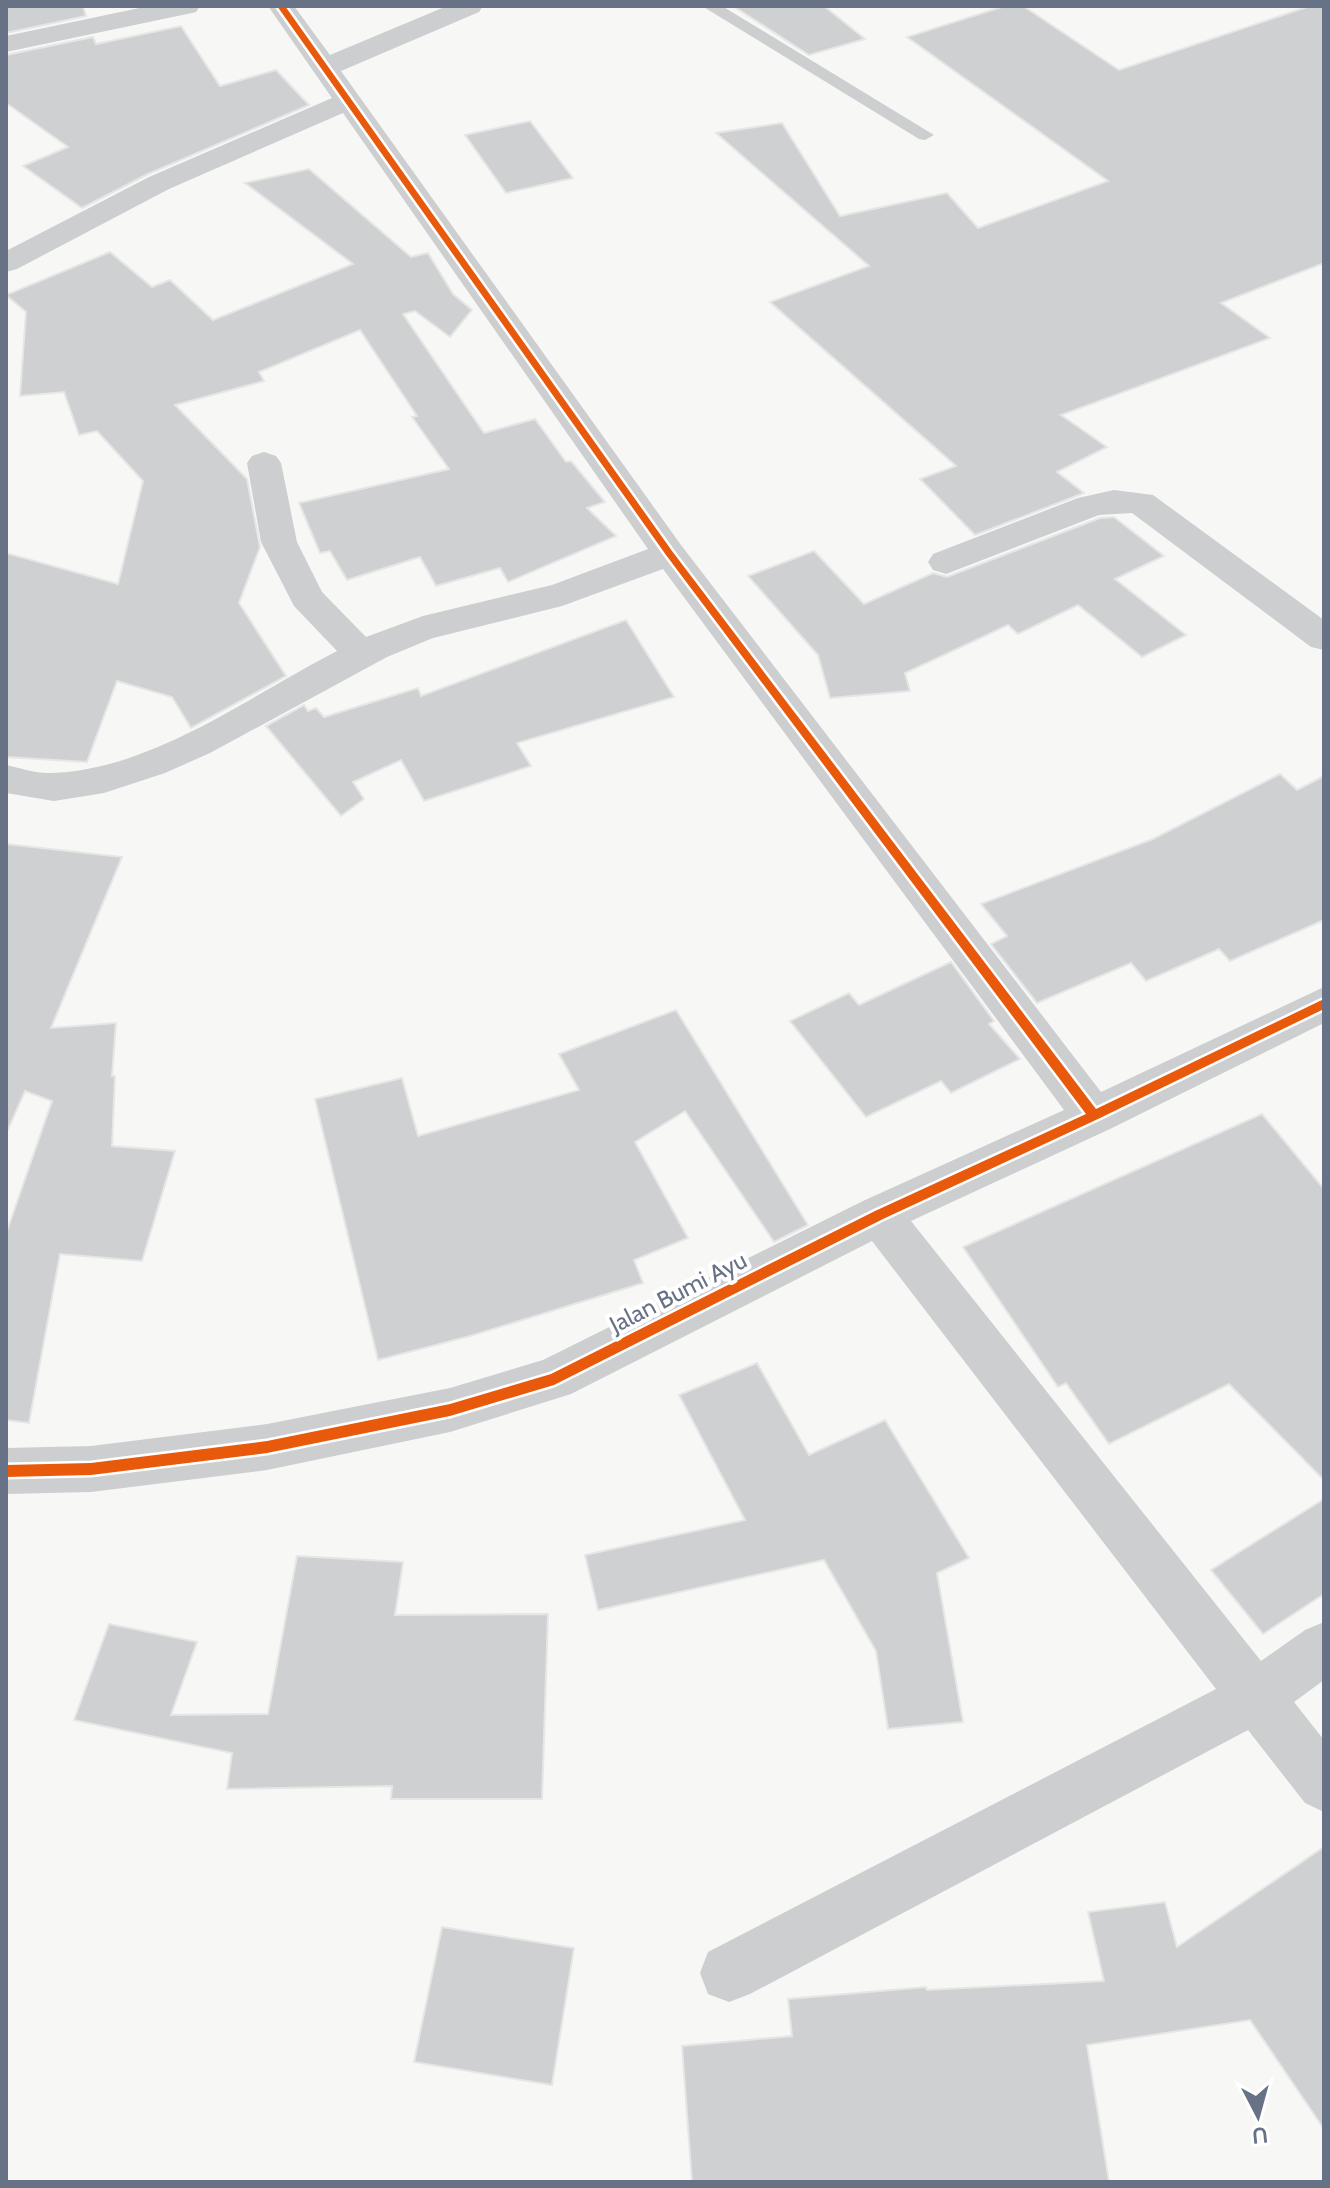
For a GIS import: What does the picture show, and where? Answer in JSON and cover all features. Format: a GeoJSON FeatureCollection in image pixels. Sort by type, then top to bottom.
{"type":"FeatureCollection","features":[{"type":"Feature","properties":{"kind":"street"},"geometry":{"type":"LineString","coordinates":[[6,44],[187,6]]}},
{"type":"Feature","properties":{"kind":"street"},"geometry":{"type":"LineString","coordinates":[[281,6],[669,553],[1094,1116]]}},
{"type":"Feature","properties":{"kind":"street"},"geometry":{"type":"LineString","coordinates":[[326,67],[470,6]]}},
{"type":"Feature","properties":{"kind":"street"},"geometry":{"type":"LineString","coordinates":[[6,263],[159,183],[350,100]]}},
{"type":"Feature","properties":{"kind":"street"},"geometry":{"type":"LineString","coordinates":[[264,463],[279,542],[307,598],[363,656]]}},
{"type":"Feature","properties":{"kind":"street"},"geometry":{"type":"LineString","coordinates":[[946,562],[1090,506],[1114,501],[1141,503],[1324,638]]}},
{"type":"Feature","properties":{"kind":"street"},"geometry":{"type":"LineString","coordinates":[[6,779],[51,788],[153,762],[214,736],[295,688],[419,630],[548,598],[610,578],[669,553]]}},
{"type":"Feature","properties":{"kind":"street","name":"Jalan Bumi Ayu"},"geometry":{"type":"LineString","coordinates":[[6,1471],[91,1469],[252,1449],[450,1410],[554,1379],[879,1215],[1094,1116],[1324,1004]]}},
{"type":"Feature","properties":{"kind":"street"},"geometry":{"type":"LineString","coordinates":[[879,1215],[1324,1784]]}},
{"type":"Feature","properties":{"kind":"street"},"geometry":{"type":"LineString","coordinates":[[729,1973],[1257,1696],[1324,1648]]}},
{"type":"Feature","properties":{"kind":"lane"},"geometry":{"type":"LineString","coordinates":[[710,6],[925,135]]}},
{"type":"Feature","properties":{"kind":"building"},"geometry":{"type":"Polygon","coordinates":[[[6,6],[83,6],[86,16],[6,33],[6,6]]]}},
{"type":"Feature","properties":{"kind":"building"},"geometry":{"type":"Polygon","coordinates":[[[733,6],[824,6],[865,39],[809,55],[733,6]]]}},
{"type":"Feature","properties":{"kind":"building"},"geometry":{"type":"Polygon","coordinates":[[[1005,6],[1023,6],[1119,70],[1310,6],[1324,6],[1324,263],[1221,303],[1270,338],[1061,415],[1107,447],[1057,472],[1084,493],[975,535],[920,479],[956,466],[770,302],[869,266],[716,133],[782,123],[840,216],[947,193],[978,228],[1108,181],[907,37],[1005,6]]]}},
{"type":"Feature","properties":{"kind":"building"},"geometry":{"type":"Polygon","coordinates":[[[181,26],[220,86],[276,70],[309,105],[148,174],[82,208],[23,166],[68,147],[6,103],[6,55],[93,37],[96,44],[181,26]]]}},
{"type":"Feature","properties":{"kind":"building"},"geometry":{"type":"Polygon","coordinates":[[[530,121],[573,178],[506,193],[465,135],[530,121]]]}},
{"type":"Feature","properties":{"kind":"building"},"geometry":{"type":"Polygon","coordinates":[[[309,169],[411,257],[428,253],[453,294],[472,310],[450,337],[415,311],[403,314],[484,433],[535,419],[566,462],[571,461],[605,502],[587,508],[616,536],[508,582],[500,568],[436,586],[420,557],[347,580],[330,551],[320,553],[299,503],[449,469],[412,417],[417,416],[360,330],[259,372],[264,381],[175,405],[247,479],[260,547],[239,603],[286,676],[191,728],[172,697],[117,681],[87,762],[6,757],[6,553],[118,584],[143,481],[97,431],[79,435],[64,392],[20,396],[26,312],[6,295],[110,252],[152,287],[170,280],[213,320],[353,264],[245,183],[309,169]]]}},
{"type":"Feature","properties":{"kind":"building"},"geometry":{"type":"Polygon","coordinates":[[[1114,517],[1164,556],[1115,579],[1186,635],[1142,657],[1078,605],[1018,634],[1008,625],[905,673],[910,691],[830,698],[818,655],[748,576],[814,551],[864,604],[933,573],[947,577],[1100,518],[1114,517]]]}},
{"type":"Feature","properties":{"kind":"building"},"geometry":{"type":"Polygon","coordinates":[[[626,620],[674,697],[517,743],[531,766],[424,801],[401,760],[353,782],[364,799],[341,816],[266,726],[304,705],[308,711],[316,708],[324,717],[418,688],[421,696],[626,620]]]}},
{"type":"Feature","properties":{"kind":"building"},"geometry":{"type":"Polygon","coordinates":[[[1280,774],[1297,790],[1324,776],[1324,920],[1230,961],[1219,949],[1146,981],[1131,963],[1037,1003],[991,944],[1007,936],[981,904],[1153,839],[1280,774]]]}},
{"type":"Feature","properties":{"kind":"building"},"geometry":{"type":"Polygon","coordinates":[[[6,844],[122,857],[51,1028],[116,1023],[112,1146],[175,1151],[142,1261],[60,1254],[29,1423],[6,1420],[6,1234],[52,1101],[25,1091],[6,1134],[6,844]]]}},
{"type":"Feature","properties":{"kind":"building"},"geometry":{"type":"Polygon","coordinates":[[[951,962],[994,1021],[989,1024],[1020,1059],[951,1093],[941,1081],[866,1117],[790,1021],[849,993],[859,1005],[951,962]]]}},
{"type":"Feature","properties":{"kind":"building"},"geometry":{"type":"Polygon","coordinates":[[[676,1010],[808,1225],[774,1242],[685,1111],[635,1142],[688,1238],[634,1260],[643,1283],[470,1336],[378,1360],[315,1099],[402,1078],[418,1136],[579,1090],[559,1054],[676,1010]]]}},
{"type":"Feature","properties":{"kind":"building"},"geometry":{"type":"Polygon","coordinates":[[[1262,1114],[1324,1189],[1324,1480],[1229,1384],[1109,1444],[1066,1383],[1058,1387],[963,1247],[1262,1114]]]}},
{"type":"Feature","properties":{"kind":"building"},"geometry":{"type":"Polygon","coordinates":[[[757,1363],[809,1455],[885,1420],[969,1558],[937,1573],[963,1722],[888,1729],[876,1651],[824,1560],[598,1610],[585,1555],[745,1520],[679,1395],[757,1363]]]}},
{"type":"Feature","properties":{"kind":"building"},"geometry":{"type":"Polygon","coordinates":[[[1324,1499],[1324,1594],[1263,1634],[1211,1570],[1324,1499]]]}},
{"type":"Feature","properties":{"kind":"building"},"geometry":{"type":"Polygon","coordinates":[[[297,1556],[403,1562],[395,1615],[548,1614],[542,1799],[391,1799],[392,1786],[227,1789],[232,1753],[74,1720],[109,1624],[197,1642],[171,1715],[268,1714],[297,1556]]]}},
{"type":"Feature","properties":{"kind":"building"},"geometry":{"type":"Polygon","coordinates":[[[1324,1847],[1324,2129],[1250,2020],[1087,2045],[1109,2182],[692,2182],[682,2046],[792,2036],[788,1999],[926,1987],[927,1990],[1104,1981],[1088,1912],[1165,1902],[1177,1947],[1324,1847]]]}},
{"type":"Feature","properties":{"kind":"building"},"geometry":{"type":"Polygon","coordinates":[[[442,1927],[574,1948],[552,2085],[414,2062],[442,1927]]]}},
{"type":"Feature","properties":{"kind":"cycle path"},"geometry":{"type":"LineString","coordinates":[[281,6],[669,553],[1094,1116]]}},
{"type":"Feature","properties":{"kind":"cycle path"},"geometry":{"type":"LineString","coordinates":[[6,1471],[91,1469],[267,1447],[450,1410],[554,1379],[879,1215],[1094,1116],[1324,1004]]}}]}
